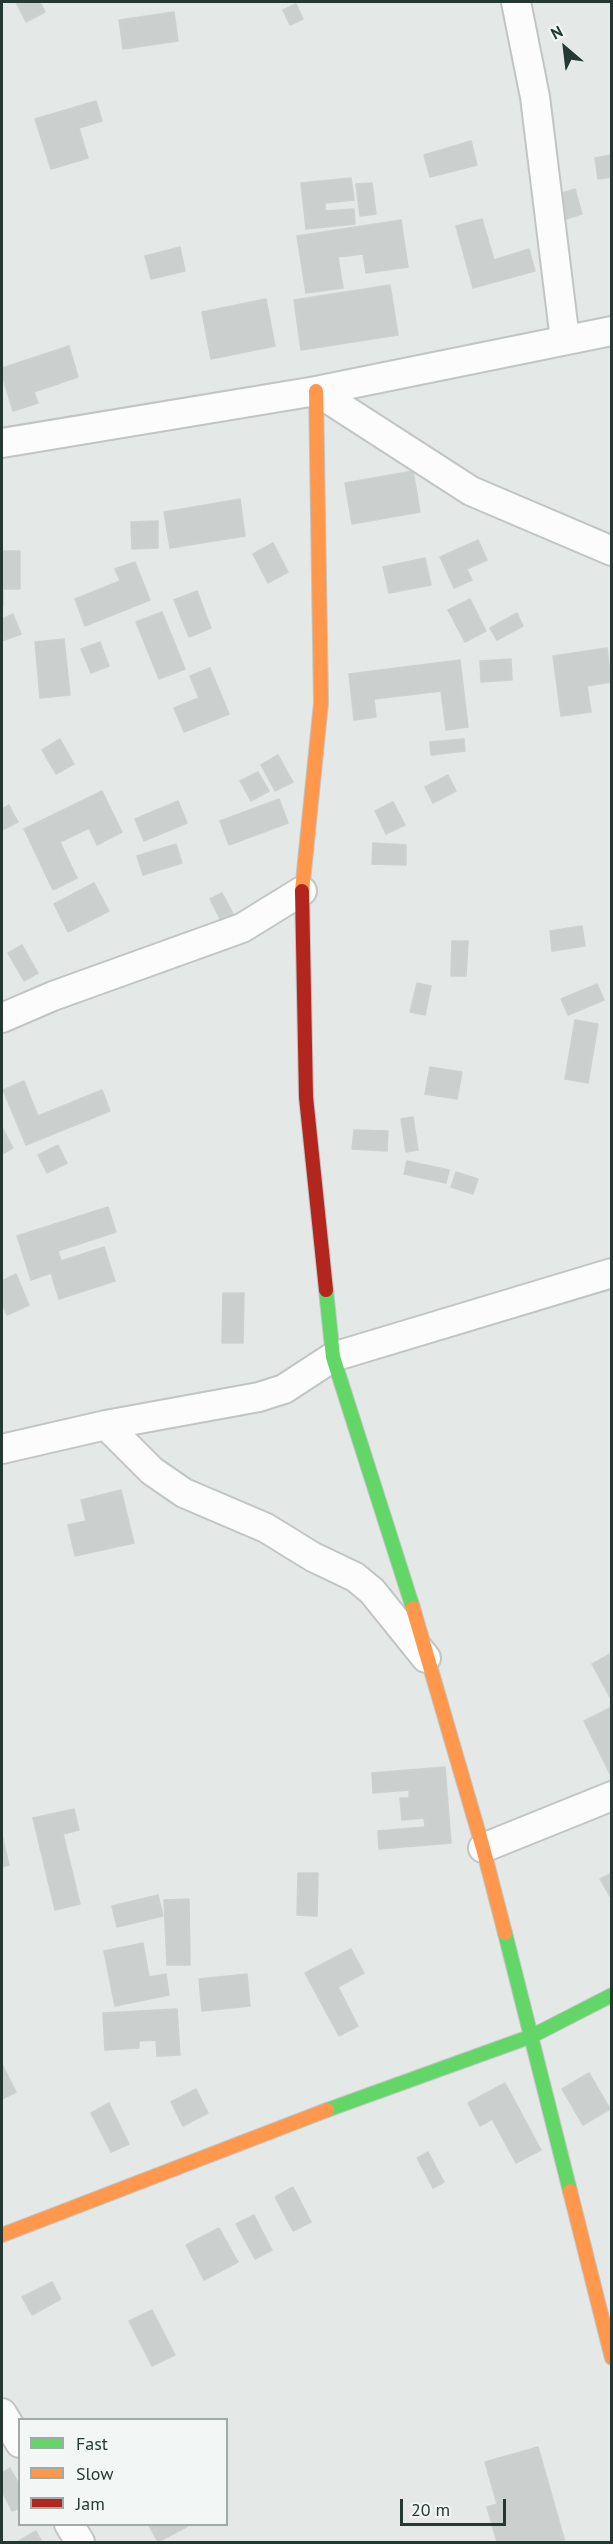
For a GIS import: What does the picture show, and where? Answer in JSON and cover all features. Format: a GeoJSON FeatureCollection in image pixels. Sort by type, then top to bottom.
{"type":"FeatureCollection","features":[{"type":"Feature","properties":{"kind":"street"},"geometry":{"type":"LineString","coordinates":[[516,2],[535,97],[565,340]]}},
{"type":"Feature","properties":{"kind":"street"},"geometry":{"type":"LineString","coordinates":[[2,443],[316,391],[612,331]]}},
{"type":"Feature","properties":{"kind":"street"},"geometry":{"type":"LineString","coordinates":[[316,391],[471,491],[612,551]]}},
{"type":"Feature","properties":{"kind":"street"},"geometry":{"type":"LineString","coordinates":[[316,391],[321,703],[302,891],[306,1098],[333,1357],[404,1577],[483,1848],[612,2358]]}},
{"type":"Feature","properties":{"kind":"street"},"geometry":{"type":"LineString","coordinates":[[2,1018],[53,996],[242,928],[302,891]]}},
{"type":"Feature","properties":{"kind":"street"},"geometry":{"type":"LineString","coordinates":[[2,1449],[106,1425],[259,1397],[284,1389],[333,1357],[612,1273]]}},
{"type":"Feature","properties":{"kind":"street"},"geometry":{"type":"LineString","coordinates":[[106,1425],[152,1471],[184,1493],[266,1528],[314,1557],[355,1577],[372,1591],[428,1660]]}},
{"type":"Feature","properties":{"kind":"street"},"geometry":{"type":"LineString","coordinates":[[483,1848],[612,1796]]}},
{"type":"Feature","properties":{"kind":"street"},"geometry":{"type":"LineString","coordinates":[[2,2235],[352,2100],[532,2036],[612,1995]]}},
{"type":"Feature","properties":{"kind":"street"},"geometry":{"type":"LineString","coordinates":[[2,2414],[18,2440]]}},
{"type":"Feature","properties":{"kind":"street"},"geometry":{"type":"LineString","coordinates":[[70,2526],[80,2542]]}},
{"type":"Feature","properties":{"kind":"building"},"geometry":{"type":"Polygon","coordinates":[[[16,2],[40,2],[45,12],[26,22],[16,2]]]}},
{"type":"Feature","properties":{"kind":"building"},"geometry":{"type":"Polygon","coordinates":[[[296,4],[303,19],[290,25],[283,10],[296,4]]]}},
{"type":"Feature","properties":{"kind":"building"},"geometry":{"type":"Polygon","coordinates":[[[174,12],[178,41],[123,49],[119,20],[174,12]]]}},
{"type":"Feature","properties":{"kind":"building"},"geometry":{"type":"Polygon","coordinates":[[[96,101],[102,121],[79,128],[88,158],[51,169],[35,119],[96,101]]]}},
{"type":"Feature","properties":{"kind":"building"},"geometry":{"type":"Polygon","coordinates":[[[471,141],[477,165],[430,177],[424,155],[471,141]]]}},
{"type":"Feature","properties":{"kind":"building"},"geometry":{"type":"Polygon","coordinates":[[[612,155],[612,177],[598,179],[595,158],[612,155]]]}},
{"type":"Feature","properties":{"kind":"building"},"geometry":{"type":"Polygon","coordinates":[[[351,178],[354,200],[325,203],[325,211],[354,209],[355,224],[306,229],[301,183],[351,178]]]}},
{"type":"Feature","properties":{"kind":"building"},"geometry":{"type":"Polygon","coordinates":[[[372,183],[376,214],[360,216],[356,184],[372,183]]]}},
{"type":"Feature","properties":{"kind":"building"},"geometry":{"type":"Polygon","coordinates":[[[575,189],[582,214],[563,220],[556,195],[575,189]]]}},
{"type":"Feature","properties":{"kind":"building"},"geometry":{"type":"Polygon","coordinates":[[[482,219],[494,260],[529,249],[535,271],[473,288],[456,226],[482,219]]]}},
{"type":"Feature","properties":{"kind":"building"},"geometry":{"type":"Polygon","coordinates":[[[401,220],[408,267],[366,273],[363,254],[338,257],[343,288],[306,293],[297,236],[401,220]]]}},
{"type":"Feature","properties":{"kind":"building"},"geometry":{"type":"Polygon","coordinates":[[[180,247],[185,271],[151,279],[145,256],[180,247]]]}},
{"type":"Feature","properties":{"kind":"building"},"geometry":{"type":"Polygon","coordinates":[[[390,285],[398,335],[301,350],[294,300],[390,285]]]}},
{"type":"Feature","properties":{"kind":"building"},"geometry":{"type":"Polygon","coordinates":[[[266,299],[275,346],[211,359],[202,312],[266,299]]]}},
{"type":"Feature","properties":{"kind":"building"},"geometry":{"type":"Polygon","coordinates":[[[69,346],[78,377],[34,392],[38,403],[13,411],[2,368],[69,346]]]}},
{"type":"Feature","properties":{"kind":"building"},"geometry":{"type":"Polygon","coordinates":[[[413,471],[420,512],[352,524],[345,483],[413,471]]]}},
{"type":"Feature","properties":{"kind":"building"},"geometry":{"type":"Polygon","coordinates":[[[240,499],[245,536],[170,548],[164,512],[240,499]]]}},
{"type":"Feature","properties":{"kind":"building"},"geometry":{"type":"Polygon","coordinates":[[[158,521],[158,548],[132,549],[131,522],[158,521]]]}},
{"type":"Feature","properties":{"kind":"building"},"geometry":{"type":"Polygon","coordinates":[[[478,540],[487,560],[467,569],[472,580],[454,588],[440,557],[478,540]]]}},
{"type":"Feature","properties":{"kind":"building"},"geometry":{"type":"Polygon","coordinates":[[[273,543],[288,572],[268,583],[253,554],[273,543]]]}},
{"type":"Feature","properties":{"kind":"building"},"geometry":{"type":"Polygon","coordinates":[[[2,551],[20,551],[20,589],[3,589],[3,606],[2,606],[2,551]]]}},
{"type":"Feature","properties":{"kind":"building"},"geometry":{"type":"Polygon","coordinates":[[[425,558],[431,585],[389,593],[383,567],[425,558]]]}},
{"type":"Feature","properties":{"kind":"building"},"geometry":{"type":"Polygon","coordinates":[[[135,562],[150,600],[85,626],[75,599],[120,581],[115,569],[135,562]]]}},
{"type":"Feature","properties":{"kind":"building"},"geometry":{"type":"Polygon","coordinates":[[[197,591],[211,628],[189,637],[174,600],[197,591]]]}},
{"type":"Feature","properties":{"kind":"building"},"geometry":{"type":"Polygon","coordinates":[[[470,599],[486,631],[465,642],[448,610],[470,599]]]}},
{"type":"Feature","properties":{"kind":"building"},"geometry":{"type":"Polygon","coordinates":[[[162,612],[185,669],[159,679],[136,622],[162,612]]]}},
{"type":"Feature","properties":{"kind":"building"},"geometry":{"type":"Polygon","coordinates":[[[517,613],[523,626],[497,640],[490,628],[517,613]]]}},
{"type":"Feature","properties":{"kind":"building"},"geometry":{"type":"Polygon","coordinates":[[[13,614],[21,634],[2,641],[2,619],[13,614]]]}},
{"type":"Feature","properties":{"kind":"building"},"geometry":{"type":"Polygon","coordinates":[[[64,639],[70,695],[40,698],[35,642],[64,639]]]}},
{"type":"Feature","properties":{"kind":"building"},"geometry":{"type":"Polygon","coordinates":[[[100,642],[109,666],[91,673],[81,649],[100,642]]]}},
{"type":"Feature","properties":{"kind":"building"},"geometry":{"type":"Polygon","coordinates":[[[607,648],[611,682],[587,686],[591,712],[561,716],[553,656],[607,648]]]}},
{"type":"Feature","properties":{"kind":"building"},"geometry":{"type":"Polygon","coordinates":[[[511,659],[512,680],[481,682],[480,661],[511,659]]]}},
{"type":"Feature","properties":{"kind":"building"},"geometry":{"type":"Polygon","coordinates":[[[460,660],[468,727],[446,730],[441,691],[374,699],[376,717],[354,720],[349,674],[460,660]]]}},
{"type":"Feature","properties":{"kind":"building"},"geometry":{"type":"Polygon","coordinates":[[[210,668],[229,714],[184,732],[174,708],[199,698],[190,676],[210,668]]]}},
{"type":"Feature","properties":{"kind":"building"},"geometry":{"type":"Polygon","coordinates":[[[60,739],[74,764],[56,774],[42,750],[60,739]]]}},
{"type":"Feature","properties":{"kind":"building"},"geometry":{"type":"Polygon","coordinates":[[[464,739],[465,751],[431,755],[430,742],[464,739]]]}},
{"type":"Feature","properties":{"kind":"building"},"geometry":{"type":"Polygon","coordinates":[[[278,755],[293,782],[275,791],[261,765],[278,755]]]}},
{"type":"Feature","properties":{"kind":"building"},"geometry":{"type":"Polygon","coordinates":[[[258,772],[269,791],[251,801],[240,781],[258,772]]]}},
{"type":"Feature","properties":{"kind":"building"},"geometry":{"type":"Polygon","coordinates":[[[448,775],[456,791],[433,803],[425,787],[448,775]]]}},
{"type":"Feature","properties":{"kind":"building"},"geometry":{"type":"Polygon","coordinates":[[[102,791],[122,832],[97,845],[89,828],[60,842],[77,878],[53,890],[24,829],[102,791]]]}},
{"type":"Feature","properties":{"kind":"building"},"geometry":{"type":"Polygon","coordinates":[[[279,799],[288,823],[229,845],[220,821],[279,799]]]}},
{"type":"Feature","properties":{"kind":"building"},"geometry":{"type":"Polygon","coordinates":[[[178,801],[187,823],[144,841],[135,819],[178,801]]]}},
{"type":"Feature","properties":{"kind":"building"},"geometry":{"type":"Polygon","coordinates":[[[393,802],[405,825],[386,834],[375,811],[393,802]]]}},
{"type":"Feature","properties":{"kind":"building"},"geometry":{"type":"Polygon","coordinates":[[[9,805],[18,822],[2,830],[2,809],[9,805]]]}},
{"type":"Feature","properties":{"kind":"building"},"geometry":{"type":"Polygon","coordinates":[[[373,843],[406,845],[406,865],[372,864],[373,843]]]}},
{"type":"Feature","properties":{"kind":"building"},"geometry":{"type":"Polygon","coordinates":[[[176,844],[182,863],[143,875],[137,856],[176,844]]]}},
{"type":"Feature","properties":{"kind":"building"},"geometry":{"type":"Polygon","coordinates":[[[94,883],[109,911],[68,932],[54,904],[94,883]]]}},
{"type":"Feature","properties":{"kind":"building"},"geometry":{"type":"Polygon","coordinates":[[[222,893],[237,921],[224,927],[210,899],[222,893]]]}},
{"type":"Feature","properties":{"kind":"building"},"geometry":{"type":"Polygon","coordinates":[[[582,926],[585,946],[552,951],[550,931],[582,926]]]}},
{"type":"Feature","properties":{"kind":"building"},"geometry":{"type":"Polygon","coordinates":[[[452,941],[468,941],[466,976],[451,976],[452,941]]]}},
{"type":"Feature","properties":{"kind":"building"},"geometry":{"type":"Polygon","coordinates":[[[22,945],[38,973],[24,981],[8,953],[22,945]]]}},
{"type":"Feature","properties":{"kind":"building"},"geometry":{"type":"Polygon","coordinates":[[[417,983],[431,986],[425,1015],[410,1012],[417,983]]]}},
{"type":"Feature","properties":{"kind":"building"},"geometry":{"type":"Polygon","coordinates":[[[597,984],[604,1000],[568,1015],[561,999],[597,984]]]}},
{"type":"Feature","properties":{"kind":"building"},"geometry":{"type":"Polygon","coordinates":[[[575,1020],[598,1024],[588,1083],[565,1079],[575,1020]]]}},
{"type":"Feature","properties":{"kind":"building"},"geometry":{"type":"Polygon","coordinates":[[[430,1067],[462,1072],[457,1099],[425,1094],[430,1067]]]}},
{"type":"Feature","properties":{"kind":"building"},"geometry":{"type":"Polygon","coordinates":[[[24,1081],[38,1116],[102,1090],[110,1111],[26,1145],[3,1090],[24,1081]]]}},
{"type":"Feature","properties":{"kind":"building"},"geometry":{"type":"Polygon","coordinates":[[[413,1117],[418,1150],[406,1152],[401,1119],[413,1117]]]}},
{"type":"Feature","properties":{"kind":"building"},"geometry":{"type":"Polygon","coordinates":[[[2,1127],[13,1148],[2,1154],[2,1127]]]}},
{"type":"Feature","properties":{"kind":"building"},"geometry":{"type":"Polygon","coordinates":[[[354,1130],[388,1131],[387,1151],[352,1149],[354,1130]]]}},
{"type":"Feature","properties":{"kind":"building"},"geometry":{"type":"Polygon","coordinates":[[[58,1145],[67,1163],[47,1173],[38,1155],[58,1145]]]}},
{"type":"Feature","properties":{"kind":"building"},"geometry":{"type":"Polygon","coordinates":[[[407,1161],[449,1170],[446,1183],[404,1174],[407,1161]]]}},
{"type":"Feature","properties":{"kind":"building"},"geometry":{"type":"Polygon","coordinates":[[[456,1172],[478,1179],[473,1194],[451,1187],[456,1172]]]}},
{"type":"Feature","properties":{"kind":"building"},"geometry":{"type":"Polygon","coordinates":[[[108,1207],[116,1232],[58,1251],[61,1261],[104,1247],[115,1281],[59,1299],[51,1273],[31,1280],[17,1236],[108,1207]]]}},
{"type":"Feature","properties":{"kind":"building"},"geometry":{"type":"Polygon","coordinates":[[[16,1274],[29,1305],[7,1315],[2,1303],[2,1281],[16,1274]]]}},
{"type":"Feature","properties":{"kind":"building"},"geometry":{"type":"Polygon","coordinates":[[[223,1293],[244,1293],[243,1343],[222,1343],[223,1293]]]}},
{"type":"Feature","properties":{"kind":"building"},"geometry":{"type":"Polygon","coordinates":[[[121,1490],[134,1543],[75,1556],[68,1525],[86,1521],[81,1500],[121,1490]]]}},
{"type":"Feature","properties":{"kind":"building"},"geometry":{"type":"Polygon","coordinates":[[[612,1653],[612,1701],[592,1664],[612,1653]]]}},
{"type":"Feature","properties":{"kind":"building"},"geometry":{"type":"Polygon","coordinates":[[[612,1707],[612,1776],[611,1776],[584,1721],[612,1707]]]}},
{"type":"Feature","properties":{"kind":"building"},"geometry":{"type":"Polygon","coordinates":[[[445,1767],[451,1843],[379,1849],[378,1831],[425,1827],[424,1818],[402,1820],[400,1798],[409,1798],[409,1790],[373,1793],[372,1773],[445,1767]]]}},
{"type":"Feature","properties":{"kind":"building"},"geometry":{"type":"Polygon","coordinates":[[[74,1809],[79,1830],[63,1834],[80,1904],[55,1910],[33,1818],[74,1809]]]}},
{"type":"Feature","properties":{"kind":"building"},"geometry":{"type":"Polygon","coordinates":[[[2,1835],[9,1865],[2,1867],[2,1835]]]}},
{"type":"Feature","properties":{"kind":"building"},"geometry":{"type":"Polygon","coordinates":[[[298,1873],[318,1873],[317,1916],[297,1915],[298,1873]]]}},
{"type":"Feature","properties":{"kind":"building"},"geometry":{"type":"Polygon","coordinates":[[[612,1873],[612,1900],[600,1879],[612,1873]]]}},
{"type":"Feature","properties":{"kind":"building"},"geometry":{"type":"Polygon","coordinates":[[[158,1895],[163,1916],[117,1927],[112,1906],[158,1895]]]}},
{"type":"Feature","properties":{"kind":"building"},"geometry":{"type":"Polygon","coordinates":[[[189,1899],[190,1965],[167,1965],[164,1900],[189,1899]]]}},
{"type":"Feature","properties":{"kind":"building"},"geometry":{"type":"Polygon","coordinates":[[[143,1943],[149,1977],[166,1974],[169,1995],[115,2006],[104,1951],[143,1943]]]}},
{"type":"Feature","properties":{"kind":"building"},"geometry":{"type":"Polygon","coordinates":[[[351,1949],[364,1973],[338,1987],[358,2026],[339,2036],[305,1973],[351,1949]]]}},
{"type":"Feature","properties":{"kind":"building"},"geometry":{"type":"Polygon","coordinates":[[[247,1974],[250,2006],[202,2011],[199,1979],[247,1974]]]}},
{"type":"Feature","properties":{"kind":"building"},"geometry":{"type":"Polygon","coordinates":[[[177,2009],[180,2055],[157,2056],[156,2040],[139,2041],[139,2048],[105,2050],[103,2013],[177,2009]]]}},
{"type":"Feature","properties":{"kind":"building"},"geometry":{"type":"Polygon","coordinates":[[[2,2064],[16,2092],[2,2099],[2,2064]]]}},
{"type":"Feature","properties":{"kind":"building"},"geometry":{"type":"Polygon","coordinates":[[[589,2073],[610,2109],[583,2125],[562,2089],[589,2073]]]}},
{"type":"Feature","properties":{"kind":"building"},"geometry":{"type":"Polygon","coordinates":[[[505,2083],[541,2150],[516,2163],[492,2119],[480,2126],[468,2103],[505,2083]]]}},
{"type":"Feature","properties":{"kind":"building"},"geometry":{"type":"Polygon","coordinates":[[[196,2089],[208,2113],[183,2126],[171,2102],[196,2089]]]}},
{"type":"Feature","properties":{"kind":"building"},"geometry":{"type":"Polygon","coordinates":[[[109,2103],[129,2144],[111,2152],[91,2113],[109,2103]]]}},
{"type":"Feature","properties":{"kind":"building"},"geometry":{"type":"Polygon","coordinates":[[[428,2152],[444,2182],[433,2188],[417,2158],[428,2152]]]}},
{"type":"Feature","properties":{"kind":"building"},"geometry":{"type":"Polygon","coordinates":[[[293,2187],[311,2222],[293,2231],[275,2197],[293,2187]]]}},
{"type":"Feature","properties":{"kind":"building"},"geometry":{"type":"Polygon","coordinates":[[[254,2215],[272,2250],[255,2259],[236,2224],[254,2215]]]}},
{"type":"Feature","properties":{"kind":"building"},"geometry":{"type":"Polygon","coordinates":[[[219,2228],[238,2262],[204,2280],[186,2245],[219,2228]]]}},
{"type":"Feature","properties":{"kind":"building"},"geometry":{"type":"Polygon","coordinates":[[[52,2282],[61,2299],[32,2315],[22,2297],[52,2282]]]}},
{"type":"Feature","properties":{"kind":"building"},"geometry":{"type":"Polygon","coordinates":[[[152,2310],[175,2355],[152,2366],[129,2321],[152,2310]]]}},
{"type":"Feature","properties":{"kind":"building"},"geometry":{"type":"Polygon","coordinates":[[[538,2447],[565,2542],[497,2542],[487,2507],[497,2504],[485,2462],[538,2447]]]}},
{"type":"Feature","properties":{"kind":"building"},"geometry":{"type":"Polygon","coordinates":[[[10,2468],[18,2482],[18,2509],[12,2511],[2,2491],[2,2473],[10,2468]]]}},
{"type":"Feature","properties":{"kind":"building"},"geometry":{"type":"Polygon","coordinates":[[[149,2526],[188,2526],[158,2542],[149,2526]]]}},
{"type":"Feature","properties":{"kind":"building"},"geometry":{"type":"Polygon","coordinates":[[[36,2531],[42,2542],[17,2542],[36,2531]]]}},
{"type":"Feature","properties":{"kind":"traffic: fast"},"geometry":{"type":"LineString","coordinates":[[326,1290],[333,1357],[413,1608]]}},
{"type":"Feature","properties":{"kind":"traffic: fast"},"geometry":{"type":"LineString","coordinates":[[505,1933],[570,2191]]}},
{"type":"Feature","properties":{"kind":"traffic: fast"},"geometry":{"type":"LineString","coordinates":[[327,2110],[532,2036],[612,1995]]}},
{"type":"Feature","properties":{"kind":"traffic: slow"},"geometry":{"type":"LineString","coordinates":[[302,891],[321,703],[316,391]]}},
{"type":"Feature","properties":{"kind":"traffic: slow"},"geometry":{"type":"LineString","coordinates":[[413,1608],[483,1848],[505,1933]]}},
{"type":"Feature","properties":{"kind":"traffic: slow"},"geometry":{"type":"LineString","coordinates":[[2,2235],[327,2110]]}},
{"type":"Feature","properties":{"kind":"traffic: slow"},"geometry":{"type":"LineString","coordinates":[[570,2191],[612,2358]]}},
{"type":"Feature","properties":{"kind":"traffic: jam"},"geometry":{"type":"LineString","coordinates":[[302,891],[306,1097],[326,1290]]}}]}
